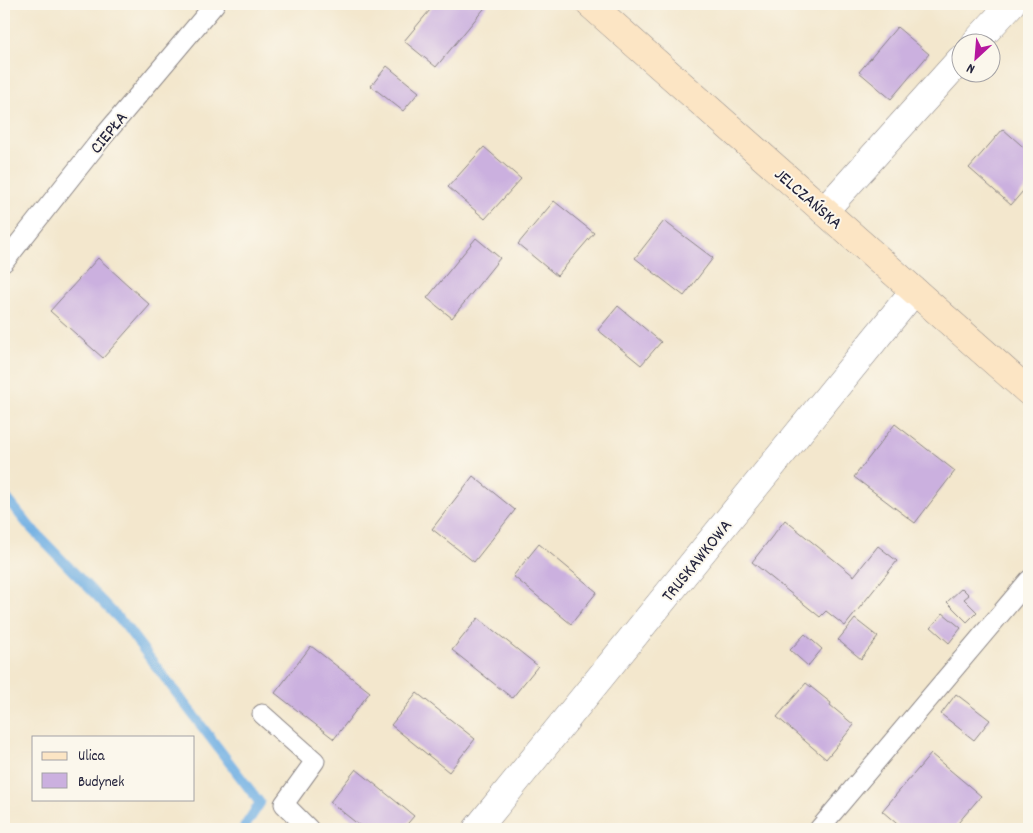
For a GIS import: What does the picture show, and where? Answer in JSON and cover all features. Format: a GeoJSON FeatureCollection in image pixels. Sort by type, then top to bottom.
{"type":"FeatureCollection","features":[{"type":"Feature","properties":{"kind":"main road","name":"JELCZAŃSKA"},"geometry":{"type":"LineString","coordinates":[[590,4],[1029,392]]}},
{"type":"Feature","properties":{"kind":"street"},"geometry":{"type":"LineString","coordinates":[[985,32],[1012,4]]}},
{"type":"Feature","properties":{"kind":"street"},"geometry":{"type":"LineString","coordinates":[[824,211],[950,71]]}},
{"type":"Feature","properties":{"kind":"street","name":"TRUSKAWKOWA"},"geometry":{"type":"LineString","coordinates":[[477,829],[914,291]]}},
{"type":"Feature","properties":{"kind":"lane","name":"CIEPŁA"},"geometry":{"type":"LineString","coordinates":[[4,262],[102,138],[215,4]]}},
{"type":"Feature","properties":{"kind":"lane"},"geometry":{"type":"LineString","coordinates":[[819,829],[1029,580]]}},
{"type":"Feature","properties":{"kind":"lane"},"geometry":{"type":"LineString","coordinates":[[262,714],[315,761],[284,804],[309,829]]}},
{"type":"Feature","properties":{"kind":"building"},"geometry":{"type":"Polygon","coordinates":[[[435,4],[488,4],[436,67],[404,41],[435,4]]]}},
{"type":"Feature","properties":{"kind":"building"},"geometry":{"type":"Polygon","coordinates":[[[897,27],[929,54],[891,99],[859,72],[897,27]]]}},
{"type":"Feature","properties":{"kind":"building"},"geometry":{"type":"Polygon","coordinates":[[[387,66],[419,92],[403,111],[371,86],[387,66]]]}},
{"type":"Feature","properties":{"kind":"building"},"geometry":{"type":"Polygon","coordinates":[[[1003,129],[1029,152],[1029,184],[1011,205],[969,168],[1003,129]]]}},
{"type":"Feature","properties":{"kind":"building"},"geometry":{"type":"Polygon","coordinates":[[[484,147],[521,179],[485,219],[448,187],[484,147]]]}},
{"type":"Feature","properties":{"kind":"building"},"geometry":{"type":"Polygon","coordinates":[[[554,201],[594,233],[557,276],[518,244],[554,201]]]}},
{"type":"Feature","properties":{"kind":"building"},"geometry":{"type":"Polygon","coordinates":[[[664,221],[713,258],[684,296],[635,258],[664,221]]]}},
{"type":"Feature","properties":{"kind":"building"},"geometry":{"type":"Polygon","coordinates":[[[476,238],[500,258],[452,318],[427,298],[476,238]]]}},
{"type":"Feature","properties":{"kind":"building"},"geometry":{"type":"Polygon","coordinates":[[[98,258],[150,305],[103,358],[50,311],[98,258]]]}},
{"type":"Feature","properties":{"kind":"building"},"geometry":{"type":"Polygon","coordinates":[[[618,306],[661,342],[641,365],[598,330],[618,306]]]}},
{"type":"Feature","properties":{"kind":"building"},"geometry":{"type":"Polygon","coordinates":[[[895,424],[955,471],[915,523],[854,477],[895,424]]]}},
{"type":"Feature","properties":{"kind":"building"},"geometry":{"type":"Polygon","coordinates":[[[473,476],[515,510],[474,562],[432,529],[473,476]]]}},
{"type":"Feature","properties":{"kind":"building"},"geometry":{"type":"Polygon","coordinates":[[[785,520],[854,576],[878,546],[897,561],[845,626],[826,611],[820,617],[752,562],[785,520]]]}},
{"type":"Feature","properties":{"kind":"building"},"geometry":{"type":"Polygon","coordinates":[[[539,544],[597,592],[571,624],[513,576],[539,544]]]}},
{"type":"Feature","properties":{"kind":"building"},"geometry":{"type":"Polygon","coordinates":[[[962,588],[969,595],[964,599],[977,612],[967,622],[947,602],[962,588]]]}},
{"type":"Feature","properties":{"kind":"building"},"geometry":{"type":"Polygon","coordinates":[[[943,613],[961,628],[949,643],[931,627],[943,613]]]}},
{"type":"Feature","properties":{"kind":"building"},"geometry":{"type":"Polygon","coordinates":[[[478,618],[538,666],[512,698],[452,650],[478,618]]]}},
{"type":"Feature","properties":{"kind":"building"},"geometry":{"type":"Polygon","coordinates":[[[855,619],[878,637],[861,659],[838,640],[855,619]]]}},
{"type":"Feature","properties":{"kind":"building"},"geometry":{"type":"Polygon","coordinates":[[[805,634],[822,649],[808,666],[790,650],[805,634]]]}},
{"type":"Feature","properties":{"kind":"building"},"geometry":{"type":"Polygon","coordinates":[[[311,646],[370,692],[334,739],[275,693],[311,646]]]}},
{"type":"Feature","properties":{"kind":"building"},"geometry":{"type":"Polygon","coordinates":[[[806,683],[854,725],[826,759],[777,717],[806,683]]]}},
{"type":"Feature","properties":{"kind":"building"},"geometry":{"type":"Polygon","coordinates":[[[417,693],[475,739],[449,772],[391,725],[417,693]]]}},
{"type":"Feature","properties":{"kind":"building"},"geometry":{"type":"Polygon","coordinates":[[[956,694],[990,720],[974,740],[941,714],[956,694]]]}},
{"type":"Feature","properties":{"kind":"building"},"geometry":{"type":"Polygon","coordinates":[[[931,754],[981,796],[953,829],[903,829],[882,811],[931,754]]]}},
{"type":"Feature","properties":{"kind":"building"},"geometry":{"type":"Polygon","coordinates":[[[356,769],[414,816],[403,829],[364,829],[330,802],[356,769]]]}},
{"type":"Feature","properties":{"kind":"waterway"},"geometry":{"type":"LineString","coordinates":[[4,495],[30,527],[124,624],[260,803],[243,829]]}}]}
